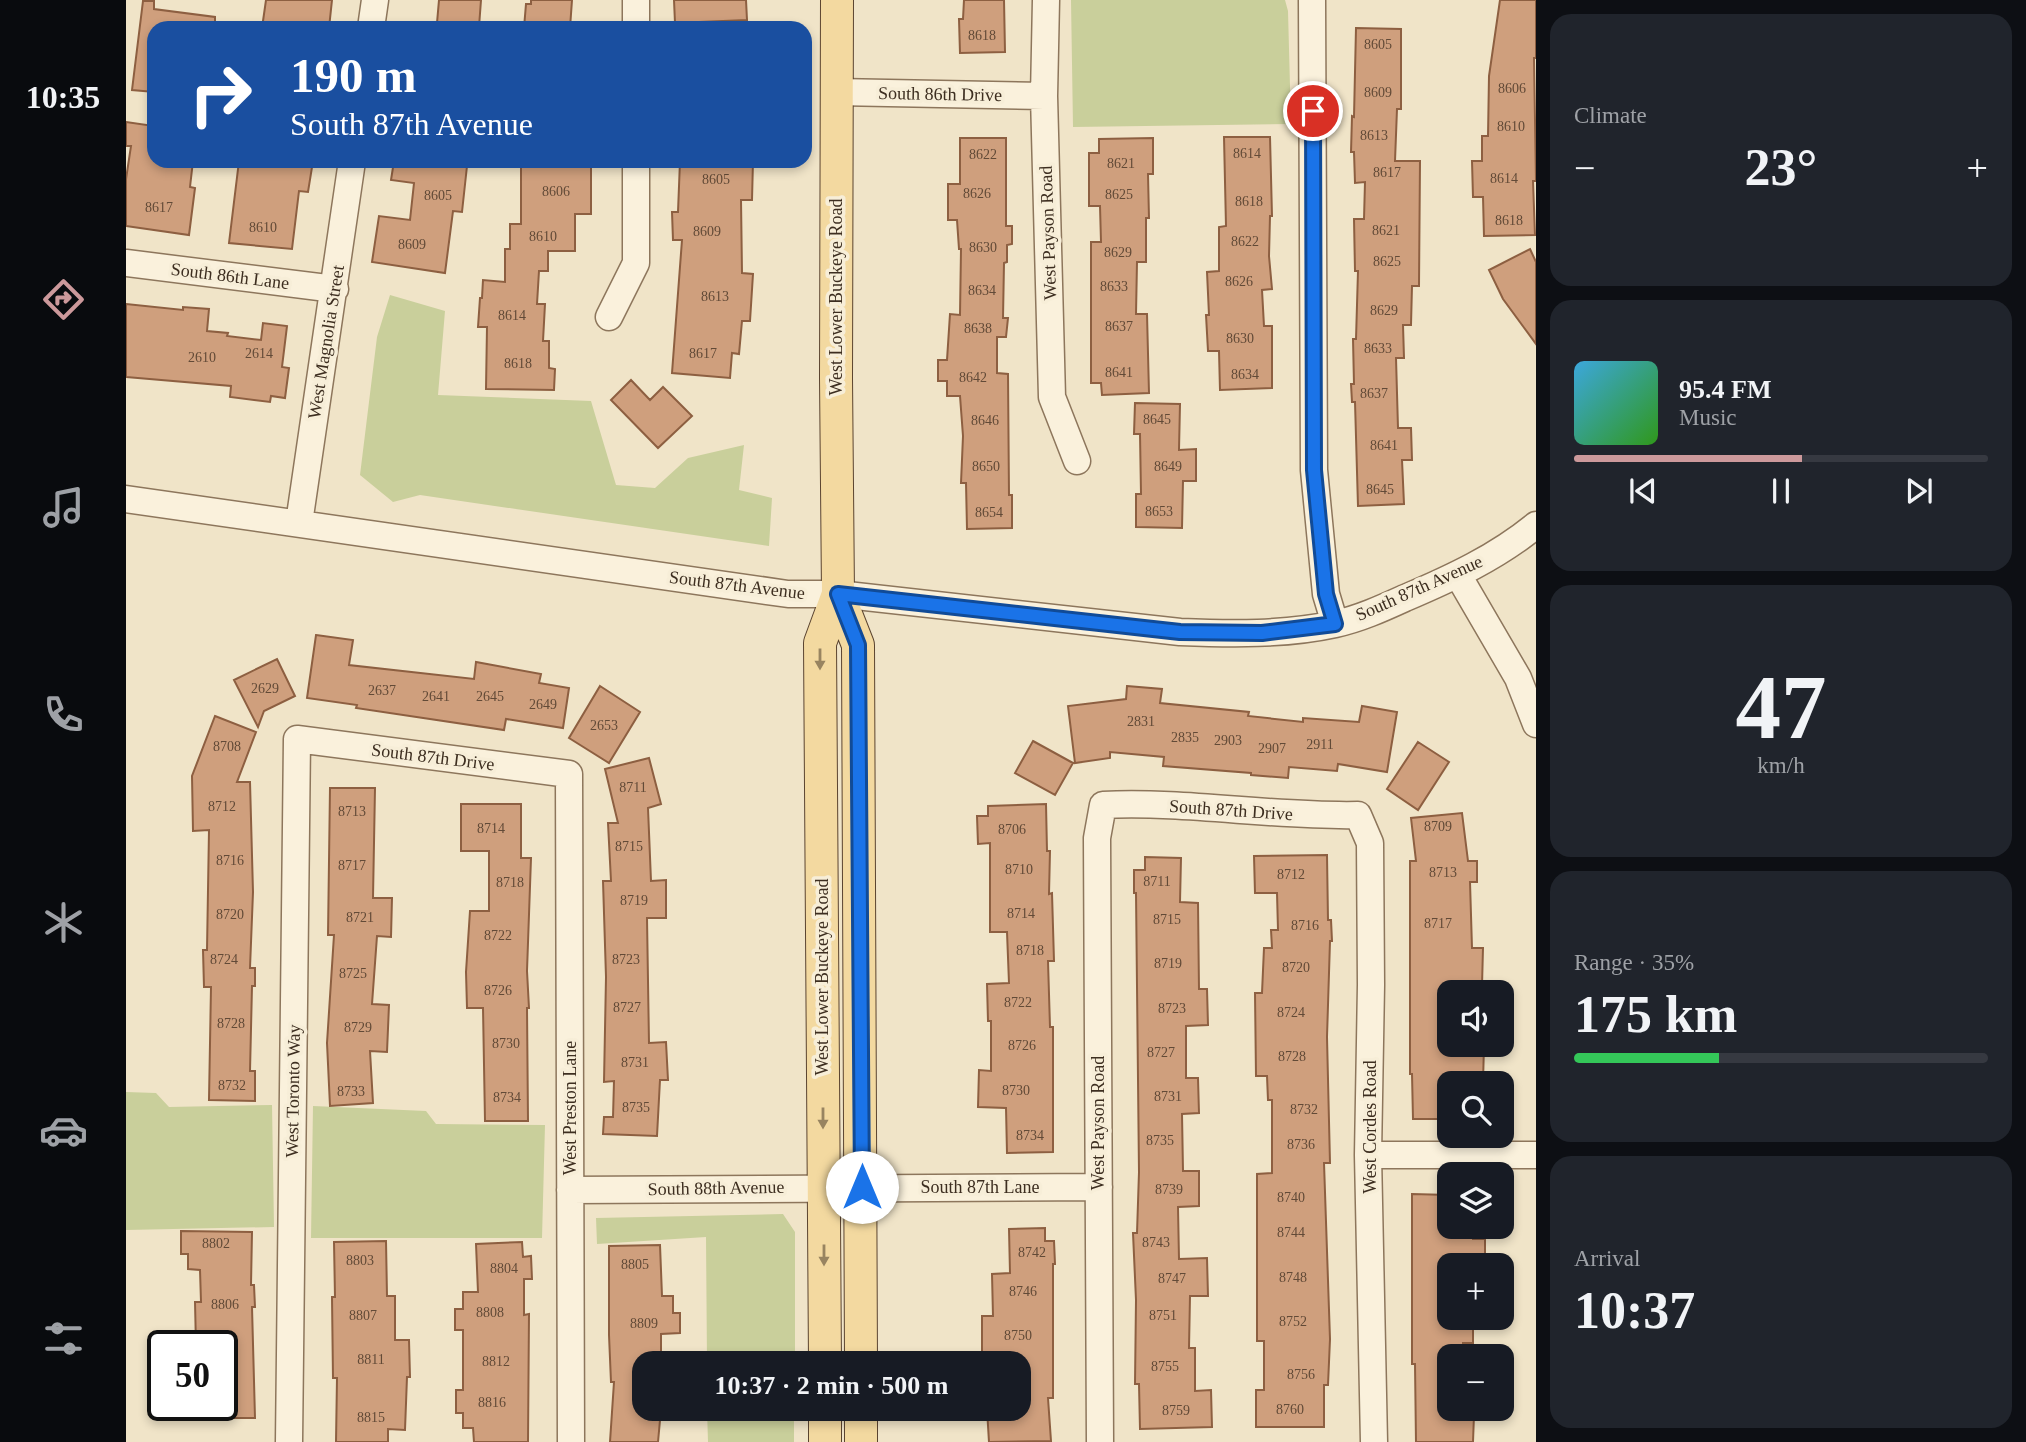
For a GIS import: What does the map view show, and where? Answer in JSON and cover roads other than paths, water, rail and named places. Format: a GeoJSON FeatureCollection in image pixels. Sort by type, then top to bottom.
{"type":"FeatureCollection","features":[{"type":"Feature","properties":{"kind":"main road","name":"West Lower Buckeye Road"},"geometry":{"type":"LineString","coordinates":[[825,1351],[820,643],[838,594],[837,0]]}},
{"type":"Feature","properties":{"kind":"main road","name":"West Lower Buckeye Road"},"geometry":{"type":"LineString","coordinates":[[838,594],[858,645],[861,1351]]}},
{"type":"Feature","properties":{"kind":"main road"},"geometry":{"type":"LineString","coordinates":[[825,1421],[825,1442]]}},
{"type":"Feature","properties":{"kind":"main road"},"geometry":{"type":"LineString","coordinates":[[861,1421],[861,1442]]}},
{"type":"Feature","properties":{"kind":"street"},"geometry":{"type":"LineString","coordinates":[[371,21],[375,0]]}},
{"type":"Feature","properties":{"kind":"street"},"geometry":{"type":"LineString","coordinates":[[636,0],[636,21]]}},
{"type":"Feature","properties":{"kind":"street","name":"West Payson Road"},"geometry":{"type":"LineString","coordinates":[[1046,0],[1044,96],[1052,397],[1077,461]]}},
{"type":"Feature","properties":{"kind":"street"},"geometry":{"type":"LineString","coordinates":[[1312,0],[1314,470],[1326,594],[1335,624]]}},
{"type":"Feature","properties":{"kind":"street","name":"South 86th Drive"},"geometry":{"type":"LineString","coordinates":[[836,92],[1044,96]]}},
{"type":"Feature","properties":{"kind":"street","name":"West Magnolia Street"},"geometry":{"type":"LineString","coordinates":[[299,523],[351,168]]}},
{"type":"Feature","properties":{"kind":"street"},"geometry":{"type":"LineString","coordinates":[[609,317],[636,263],[636,168]]}},
{"type":"Feature","properties":{"kind":"street","name":"South 86th Lane"},"geometry":{"type":"LineString","coordinates":[[126,263],[335,289]]}},
{"type":"Feature","properties":{"kind":"street","name":"South 87th Avenue"},"geometry":{"type":"LineString","coordinates":[[126,499],[788,594],[838,594],[1180,632],[1262,633],[1335,624],[1367,614],[1458,575],[1515,542],[1536,525]]}},
{"type":"Feature","properties":{"kind":"street"},"geometry":{"type":"LineString","coordinates":[[1458,575],[1518,678],[1536,724]]}},
{"type":"Feature","properties":{"kind":"street","name":"South 87th Drive"},"geometry":{"type":"LineString","coordinates":[[297,739],[569,774]]}},
{"type":"Feature","properties":{"kind":"street","name":"West Toronto Way"},"geometry":{"type":"LineString","coordinates":[[289,1442],[297,739]]}},
{"type":"Feature","properties":{"kind":"street","name":"West Preston Lane"},"geometry":{"type":"LineString","coordinates":[[569,774],[571,1442]]}},
{"type":"Feature","properties":{"kind":"street","name":"South 87th Drive"},"geometry":{"type":"LineString","coordinates":[[1103,805],[1133,803],[1314,816],[1358,815]]}},
{"type":"Feature","properties":{"kind":"street","name":"West Payson Road"},"geometry":{"type":"LineString","coordinates":[[1100,1442],[1097,838],[1103,805]]}},
{"type":"Feature","properties":{"kind":"street","name":"West Cordes Road"},"geometry":{"type":"LineString","coordinates":[[1358,815],[1370,843],[1368,1155],[1374,1442]]}},
{"type":"Feature","properties":{"kind":"street"},"geometry":{"type":"LineString","coordinates":[[1368,1155],[1536,1155]]}},
{"type":"Feature","properties":{"kind":"street","name":"South 88th Avenue"},"geometry":{"type":"LineString","coordinates":[[570,1190],[862,1187]]}},
{"type":"Feature","properties":{"kind":"street","name":"South 87th Lane"},"geometry":{"type":"LineString","coordinates":[[862,1187],[1099,1187]]}}]}
